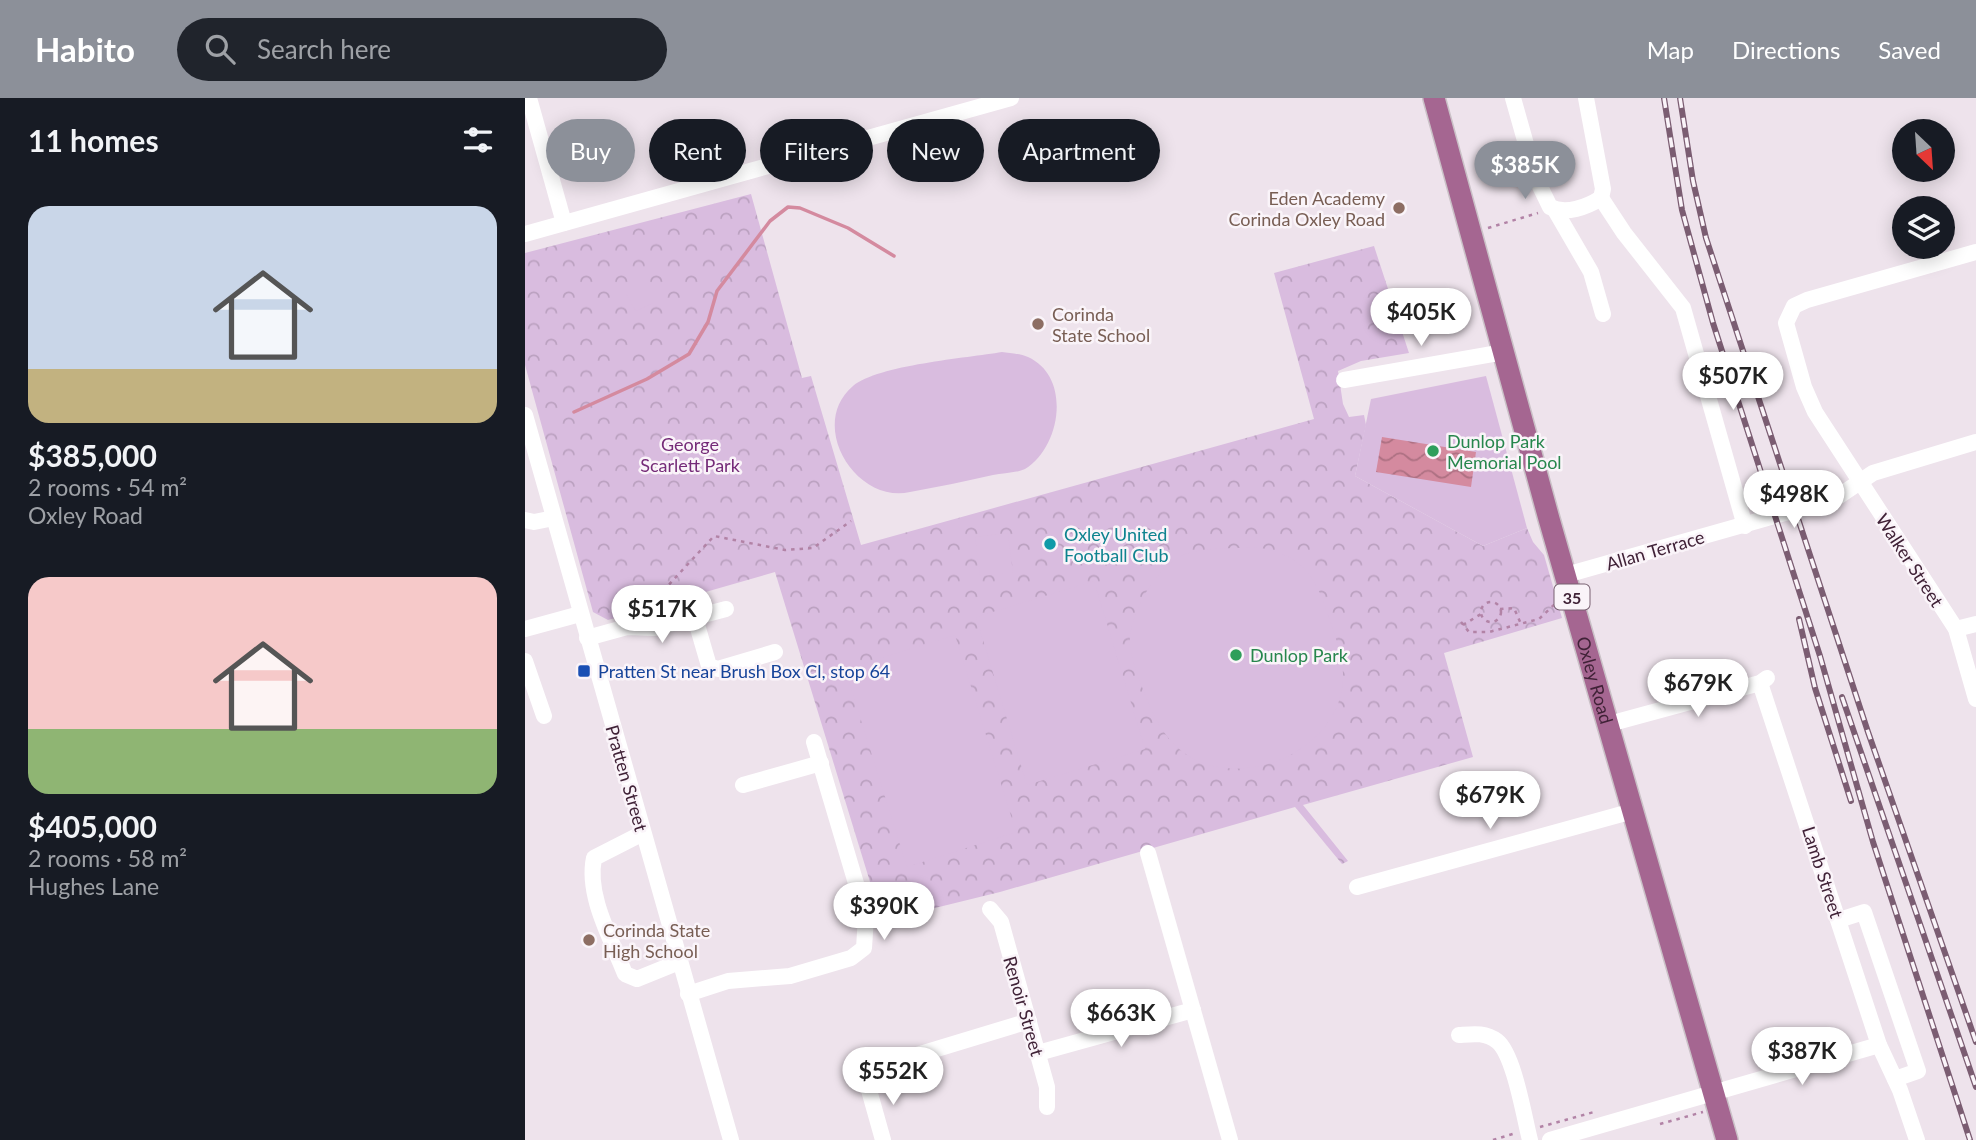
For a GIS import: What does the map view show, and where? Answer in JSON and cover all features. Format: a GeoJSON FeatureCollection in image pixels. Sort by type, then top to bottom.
{"type":"FeatureCollection","features":[{"type":"Feature","properties":{"kind":"main road","name":"Oxley Road"},"geometry":{"type":"LineString","coordinates":[[1434,98],[1727,1140]]}},
{"type":"Feature","properties":{"kind":"street"},"geometry":{"type":"LineString","coordinates":[[529,98],[564,223]]}},
{"type":"Feature","properties":{"kind":"street"},"geometry":{"type":"LineString","coordinates":[[525,234],[1011,98]]}},
{"type":"Feature","properties":{"kind":"street"},"geometry":{"type":"LineString","coordinates":[[1513,98],[1537,183],[1591,272],[1603,314]]}},
{"type":"Feature","properties":{"kind":"street"},"geometry":{"type":"LineString","coordinates":[[1586,98],[1603,179],[1601,198],[1624,233],[1683,308],[1745,526]]}},
{"type":"Feature","properties":{"kind":"street"},"geometry":{"type":"LineString","coordinates":[[1553,208],[1566,211],[1601,198]]}},
{"type":"Feature","properties":{"kind":"street","name":"Walker Street"},"geometry":{"type":"LineString","coordinates":[[1976,253],[1807,300],[1789,312],[1786,323],[1804,387],[1815,412],[1956,629],[1976,699]]}},
{"type":"Feature","properties":{"kind":"street"},"geometry":{"type":"LineString","coordinates":[[1344,380],[1504,352]]}},
{"type":"Feature","properties":{"kind":"street","name":"Pratten Street"},"geometry":{"type":"LineString","coordinates":[[525,415],[731,1140]]}},
{"type":"Feature","properties":{"kind":"street","name":"Allan Terrace"},"geometry":{"type":"LineString","coordinates":[[1566,575],[1745,526],[1839,496],[1881,470],[1976,442]]}},
{"type":"Feature","properties":{"kind":"street"},"geometry":{"type":"LineString","coordinates":[[525,520],[554,519]]}},
{"type":"Feature","properties":{"kind":"street"},"geometry":{"type":"LineString","coordinates":[[587,638],[627,627],[654,628],[726,609]]}},
{"type":"Feature","properties":{"kind":"street"},"geometry":{"type":"LineString","coordinates":[[525,629],[580,614]]}},
{"type":"Feature","properties":{"kind":"street"},"geometry":{"type":"LineString","coordinates":[[695,618],[709,666],[717,669],[775,652]]}},
{"type":"Feature","properties":{"kind":"street"},"geometry":{"type":"LineString","coordinates":[[1956,629],[1976,624]]}},
{"type":"Feature","properties":{"kind":"street"},"geometry":{"type":"LineString","coordinates":[[525,661],[529,689],[544,716]]}},
{"type":"Feature","properties":{"kind":"street","name":"Lamb Street"},"geometry":{"type":"LineString","coordinates":[[1609,724],[1764,680],[1879,1045],[1895,1079],[1917,1140]]}},
{"type":"Feature","properties":{"kind":"street"},"geometry":{"type":"LineString","coordinates":[[688,994],[728,981],[790,976],[851,958],[864,948],[866,917],[814,742]]}},
{"type":"Feature","properties":{"kind":"street"},"geometry":{"type":"LineString","coordinates":[[743,785],[821,763]]}},
{"type":"Feature","properties":{"kind":"street"},"geometry":{"type":"LineString","coordinates":[[1357,887],[1633,811]]}},
{"type":"Feature","properties":{"kind":"street"},"geometry":{"type":"LineString","coordinates":[[643,833],[594,858],[591,871],[598,902],[625,974],[637,979],[679,962]]}},
{"type":"Feature","properties":{"kind":"street"},"geometry":{"type":"LineString","coordinates":[[1148,853],[1230,1140]]}},
{"type":"Feature","properties":{"kind":"street","name":"Renoir Street"},"geometry":{"type":"LineString","coordinates":[[989,909],[1001,922],[1047,1087],[1047,1107]]}},
{"type":"Feature","properties":{"kind":"street"},"geometry":{"type":"LineString","coordinates":[[1839,920],[1864,912],[1918,1071],[1895,1079]]}},
{"type":"Feature","properties":{"kind":"street"},"geometry":{"type":"LineString","coordinates":[[1038,1053],[1193,1010]]}},
{"type":"Feature","properties":{"kind":"street"},"geometry":{"type":"LineString","coordinates":[[883,1140],[867,1083],[873,1072],[884,1065],[1029,1021]]}},
{"type":"Feature","properties":{"kind":"street"},"geometry":{"type":"LineString","coordinates":[[1459,1035],[1480,1033],[1497,1041],[1507,1052],[1530,1140]]}},
{"type":"Feature","properties":{"kind":"street"},"geometry":{"type":"LineString","coordinates":[[1550,1140],[1879,1045]]}},
{"type":"Feature","properties":{"kind":"path"},"geometry":{"type":"LineString","coordinates":[[1486,228],[1553,208]]}},
{"type":"Feature","properties":{"kind":"path"},"geometry":{"type":"LineString","coordinates":[[622,615],[651,604],[714,536],[785,550],[813,548],[852,521]]}},
{"type":"Feature","properties":{"kind":"path"},"geometry":{"type":"LineString","coordinates":[[1481,614],[1462,624],[1469,632],[1480,633],[1544,617],[1560,601]]}},
{"type":"Feature","properties":{"kind":"path"},"geometry":{"type":"LineString","coordinates":[[1500,609],[1499,618],[1494,622],[1484,620],[1481,614],[1483,605],[1489,602],[1500,609],[1514,608],[1521,624]]}},
{"type":"Feature","properties":{"kind":"green space","name":"Dunlop Park"},"geometry":{"type":"Polygon","coordinates":[[[751,194],[802,378],[811,376],[861,545],[1314,419],[1274,273],[1374,246],[1409,353],[1361,361],[1338,371],[1343,404],[1349,417],[1364,415],[1366,425],[1355,476],[1483,546],[1527,528],[1533,542],[1544,555],[1562,618],[1444,653],[1473,757],[1303,805],[1348,861],[1342,864],[1295,807],[1000,892],[882,921],[775,572],[608,620],[593,612],[525,365],[525,253],[751,194]]]}},
{"type":"Feature","properties":{"kind":"green space"},"geometry":{"type":"Polygon","coordinates":[[[644,285],[653,303],[636,311],[626,294],[644,285]]]}},
{"type":"Feature","properties":{"kind":"green space"},"geometry":{"type":"Polygon","coordinates":[[[1002,352],[1028,357],[1042,367],[1051,380],[1056,395],[1057,412],[1047,445],[1025,469],[910,492],[890,492],[872,486],[856,474],[844,458],[837,440],[835,421],[840,402],[853,386],[865,379],[902,368],[1002,352]]]}},
{"type":"Feature","properties":{"kind":"green space","name":"Dunlop Park Memorial Pool"},"geometry":{"type":"Polygon","coordinates":[[[1486,376],[1527,528],[1483,546],[1355,476],[1371,399],[1486,376]]]}},
{"type":"Feature","properties":{"kind":"green space"},"geometry":{"type":"Polygon","coordinates":[[[1008,533],[1013,573],[980,576],[975,537],[1008,533]]]}},
{"type":"Feature","properties":{"kind":"green space","name":"Dunlop Park"},"geometry":{"type":"Polygon","coordinates":[[[1254,547],[1293,559],[1310,575],[1322,598],[1339,650],[1343,670],[1342,690],[1335,711],[1322,730],[1306,745],[1287,757],[1265,765],[1220,767],[1188,756],[1172,742],[1160,726],[1136,672],[1130,634],[1146,593],[1174,560],[1201,550],[1254,547]]]}},
{"type":"Feature","properties":{"kind":"green space"},"geometry":{"type":"Polygon","coordinates":[[[1094,581],[1145,749],[1027,785],[976,617],[1094,581]]]}},
{"type":"Feature","properties":{"kind":"green space"},"geometry":{"type":"Polygon","coordinates":[[[955,635],[1016,832],[907,867],[845,669],[955,635]]]}},
{"type":"Feature","properties":{"kind":"water"},"geometry":{"type":"Polygon","coordinates":[[[1382,437],[1476,452],[1471,487],[1376,472],[1382,437]]]}},
{"type":"Feature","properties":{"kind":"waterway"},"geometry":{"type":"LineString","coordinates":[[574,412],[647,379],[689,354],[708,322],[717,291],[770,221],[788,207],[800,208],[848,228],[894,256]]}},
{"type":"Feature","properties":{"kind":"railway"},"geometry":{"type":"LineString","coordinates":[[1664,98],[1682,210],[1713,323],[1820,656],[1873,842],[1970,1140]]}},
{"type":"Feature","properties":{"kind":"railway"},"geometry":{"type":"LineString","coordinates":[[1680,98],[1693,181],[1706,238],[1868,732],[1976,1042]]}},
{"type":"Feature","properties":{"kind":"railway"},"geometry":{"type":"LineString","coordinates":[[1799,619],[1815,688],[1851,801]]}},
{"type":"Feature","properties":{"kind":"railway"},"geometry":{"type":"LineString","coordinates":[[1842,697],[1976,1087]]}},
{"type":"Feature","properties":{"kind":"place","name":"Eden Academy Corinda Oxley Road"},"geometry":{"type":"Point","coordinates":[1399,208]}},
{"type":"Feature","properties":{"kind":"place","name":"Corinda State School"},"geometry":{"type":"Point","coordinates":[1038,324]}},
{"type":"Feature","properties":{"kind":"place","name":"Dunlop Park Memorial Pool"},"geometry":{"type":"Point","coordinates":[1433,451]}},
{"type":"Feature","properties":{"kind":"place","name":"Oxley United Football Club"},"geometry":{"type":"Point","coordinates":[1050,544]}},
{"type":"Feature","properties":{"kind":"place","name":"Dunlop Park"},"geometry":{"type":"Point","coordinates":[1236,655]}},
{"type":"Feature","properties":{"kind":"place","name":"Pratten St near Brush Box Cl, stop 64"},"geometry":{"type":"Point","coordinates":[584,671]}},
{"type":"Feature","properties":{"kind":"place","name":"Corinda State High School"},"geometry":{"type":"Point","coordinates":[589,940]}},
{"type":"Feature","properties":{"kind":"park label","name":"George Scarlett Park"},"geometry":{"type":"Point","coordinates":[690,454]}}]}
